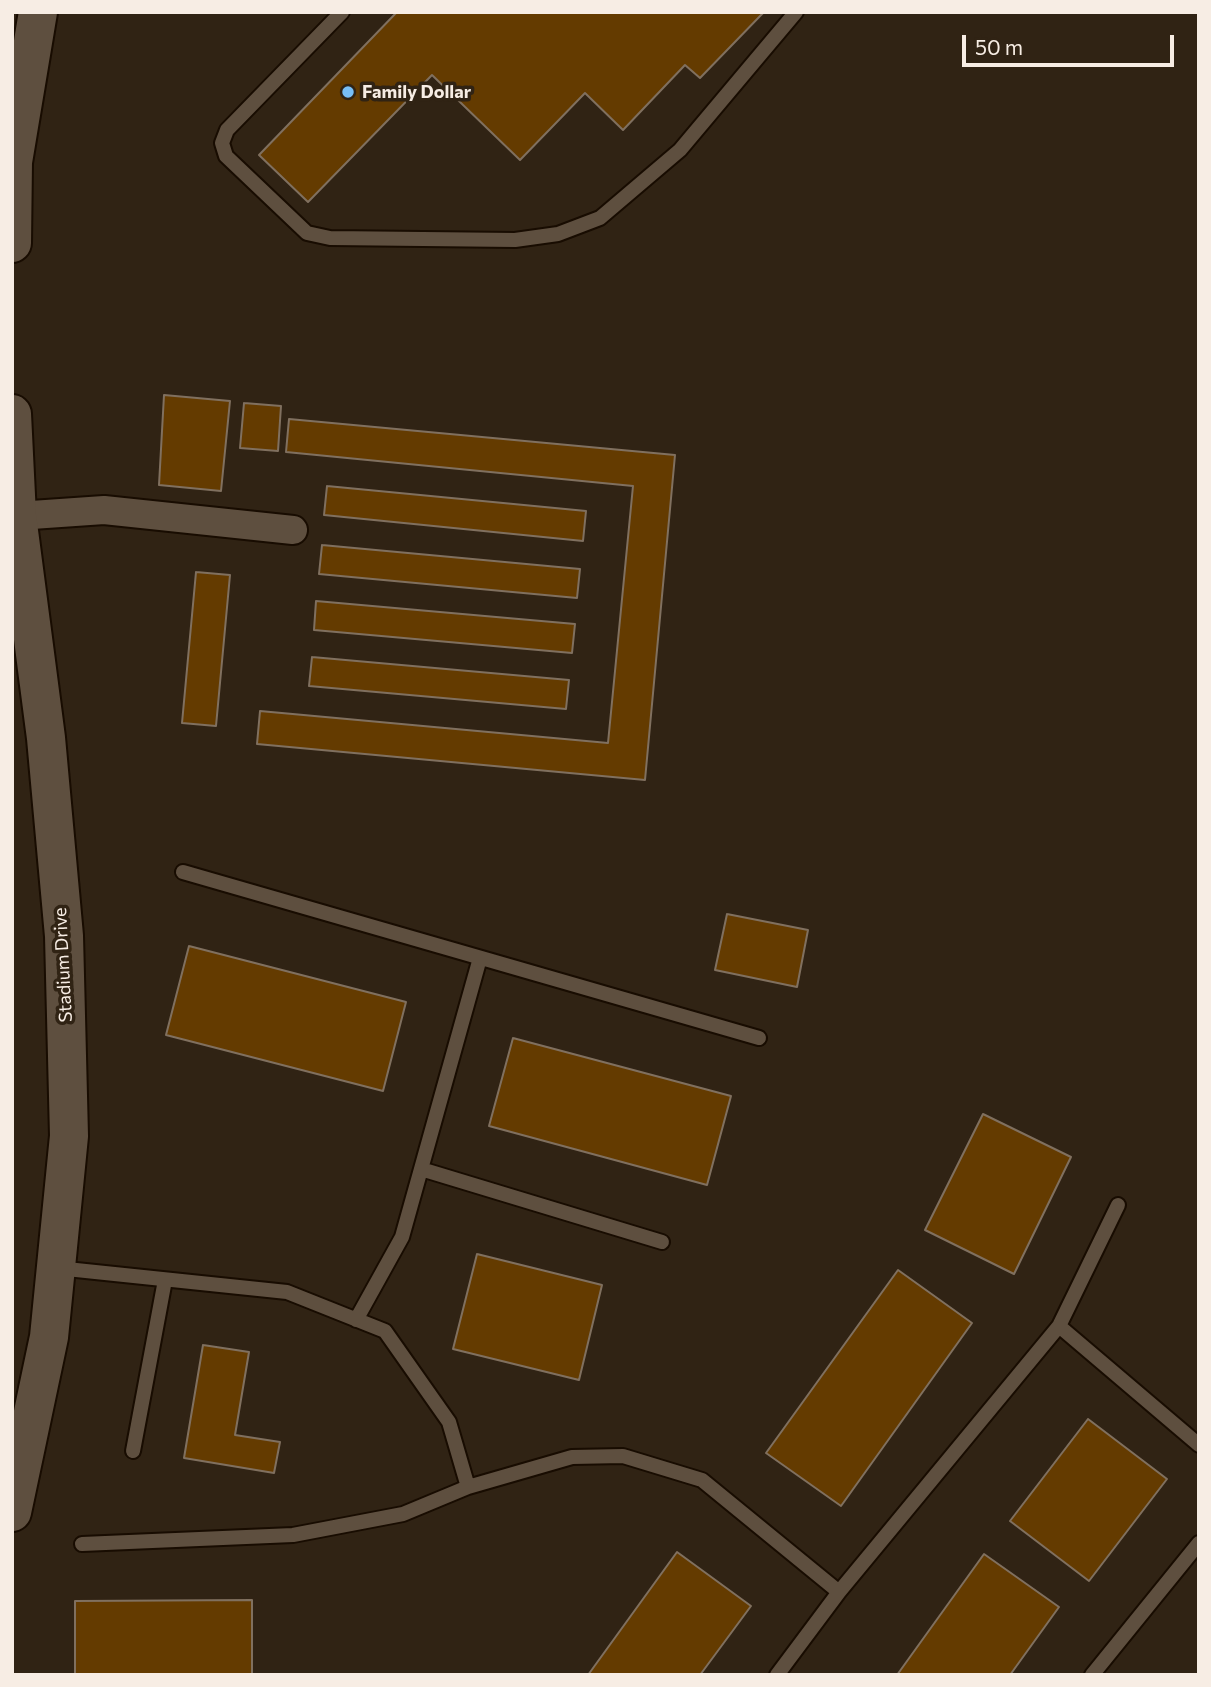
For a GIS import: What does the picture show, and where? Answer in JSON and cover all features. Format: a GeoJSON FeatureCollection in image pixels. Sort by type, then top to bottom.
{"type":"FeatureCollection","features":[{"type":"Feature","properties":{"kind":"street"},"geometry":{"type":"LineString","coordinates":[[12,243],[13,162],[38,12]]}},
{"type":"Feature","properties":{"kind":"street","name":"Stadium Drive"},"geometry":{"type":"LineString","coordinates":[[12,414],[17,516],[46,738],[64,936],[69,1136],[49,1337],[12,1513]]}},
{"type":"Feature","properties":{"kind":"street"},"geometry":{"type":"LineString","coordinates":[[17,516],[104,510],[293,530]]}},
{"type":"Feature","properties":{"kind":"lane"},"geometry":{"type":"LineString","coordinates":[[342,12],[227,130],[222,143],[226,156],[307,233],[330,238],[515,240],[558,234],[600,218],[680,150],[796,12]]}},
{"type":"Feature","properties":{"kind":"lane"},"geometry":{"type":"LineString","coordinates":[[183,872],[759,1038]]}},
{"type":"Feature","properties":{"kind":"lane"},"geometry":{"type":"LineString","coordinates":[[356,1320],[401,1237],[480,958]]}},
{"type":"Feature","properties":{"kind":"lane"},"geometry":{"type":"LineString","coordinates":[[421,1169],[662,1242]]}},
{"type":"Feature","properties":{"kind":"lane"},"geometry":{"type":"LineString","coordinates":[[777,1675],[839,1592],[1059,1326],[1118,1205]]}},
{"type":"Feature","properties":{"kind":"lane"},"geometry":{"type":"LineString","coordinates":[[56,1268],[287,1292],[385,1331],[449,1422],[468,1487]]}},
{"type":"Feature","properties":{"kind":"lane"},"geometry":{"type":"LineString","coordinates":[[133,1451],[164,1280]]}},
{"type":"Feature","properties":{"kind":"lane"},"geometry":{"type":"LineString","coordinates":[[1059,1326],[1199,1445]]}},
{"type":"Feature","properties":{"kind":"lane"},"geometry":{"type":"LineString","coordinates":[[82,1544],[293,1535],[402,1514],[468,1487],[572,1457],[623,1457],[702,1480],[839,1592]]}},
{"type":"Feature","properties":{"kind":"lane"},"geometry":{"type":"LineString","coordinates":[[1093,1675],[1199,1543]]}},
{"type":"Feature","properties":{"kind":"building"},"geometry":{"type":"Polygon","coordinates":[[[397,12],[764,12],[700,78],[685,65],[623,130],[585,93],[520,160],[432,75],[308,202],[259,155],[397,12]]]}},
{"type":"Feature","properties":{"kind":"building"},"geometry":{"type":"Polygon","coordinates":[[[164,395],[230,401],[221,491],[159,485],[164,395]]]}},
{"type":"Feature","properties":{"kind":"building"},"geometry":{"type":"Polygon","coordinates":[[[244,403],[281,406],[278,451],[240,448],[244,403]]]}},
{"type":"Feature","properties":{"kind":"building"},"geometry":{"type":"Polygon","coordinates":[[[289,419],[675,455],[645,780],[257,744],[260,711],[608,743],[633,486],[286,452],[289,419]]]}},
{"type":"Feature","properties":{"kind":"building"},"geometry":{"type":"Polygon","coordinates":[[[327,486],[586,511],[583,541],[324,515],[327,486]]]}},
{"type":"Feature","properties":{"kind":"building"},"geometry":{"type":"Polygon","coordinates":[[[322,545],[580,569],[577,598],[319,574],[322,545]]]}},
{"type":"Feature","properties":{"kind":"building"},"geometry":{"type":"Polygon","coordinates":[[[196,572],[230,575],[216,726],[182,723],[196,572]]]}},
{"type":"Feature","properties":{"kind":"building"},"geometry":{"type":"Polygon","coordinates":[[[316,601],[575,624],[572,653],[314,630],[316,601]]]}},
{"type":"Feature","properties":{"kind":"building"},"geometry":{"type":"Polygon","coordinates":[[[312,657],[569,680],[566,709],[309,686],[312,657]]]}},
{"type":"Feature","properties":{"kind":"building"},"geometry":{"type":"Polygon","coordinates":[[[727,914],[808,930],[797,987],[715,970],[727,914]]]}},
{"type":"Feature","properties":{"kind":"building"},"geometry":{"type":"Polygon","coordinates":[[[189,946],[406,1002],[383,1091],[166,1035],[189,946]]]}},
{"type":"Feature","properties":{"kind":"building"},"geometry":{"type":"Polygon","coordinates":[[[513,1038],[731,1096],[707,1185],[489,1126],[513,1038]]]}},
{"type":"Feature","properties":{"kind":"building"},"geometry":{"type":"Polygon","coordinates":[[[983,1114],[1071,1157],[1014,1274],[925,1230],[983,1114]]]}},
{"type":"Feature","properties":{"kind":"building"},"geometry":{"type":"Polygon","coordinates":[[[477,1254],[602,1285],[579,1380],[453,1349],[477,1254]]]}},
{"type":"Feature","properties":{"kind":"building"},"geometry":{"type":"Polygon","coordinates":[[[898,1270],[972,1323],[841,1506],[766,1453],[898,1270]]]}},
{"type":"Feature","properties":{"kind":"building"},"geometry":{"type":"Polygon","coordinates":[[[203,1345],[249,1352],[235,1435],[280,1442],[274,1473],[184,1458],[203,1345]]]}},
{"type":"Feature","properties":{"kind":"building"},"geometry":{"type":"Polygon","coordinates":[[[1088,1419],[1167,1479],[1089,1581],[1010,1521],[1088,1419]]]}},
{"type":"Feature","properties":{"kind":"building"},"geometry":{"type":"Polygon","coordinates":[[[677,1552],[751,1606],[700,1675],[588,1675],[677,1552]]]}},
{"type":"Feature","properties":{"kind":"building"},"geometry":{"type":"Polygon","coordinates":[[[984,1554],[1059,1607],[1010,1675],[897,1675],[984,1554]]]}},
{"type":"Feature","properties":{"kind":"building"},"geometry":{"type":"Polygon","coordinates":[[[252,1600],[252,1675],[75,1675],[75,1601],[252,1600]]]}},
{"type":"Feature","properties":{"kind":"place","name":"Family Dollar"},"geometry":{"type":"Point","coordinates":[348,92]}}]}
